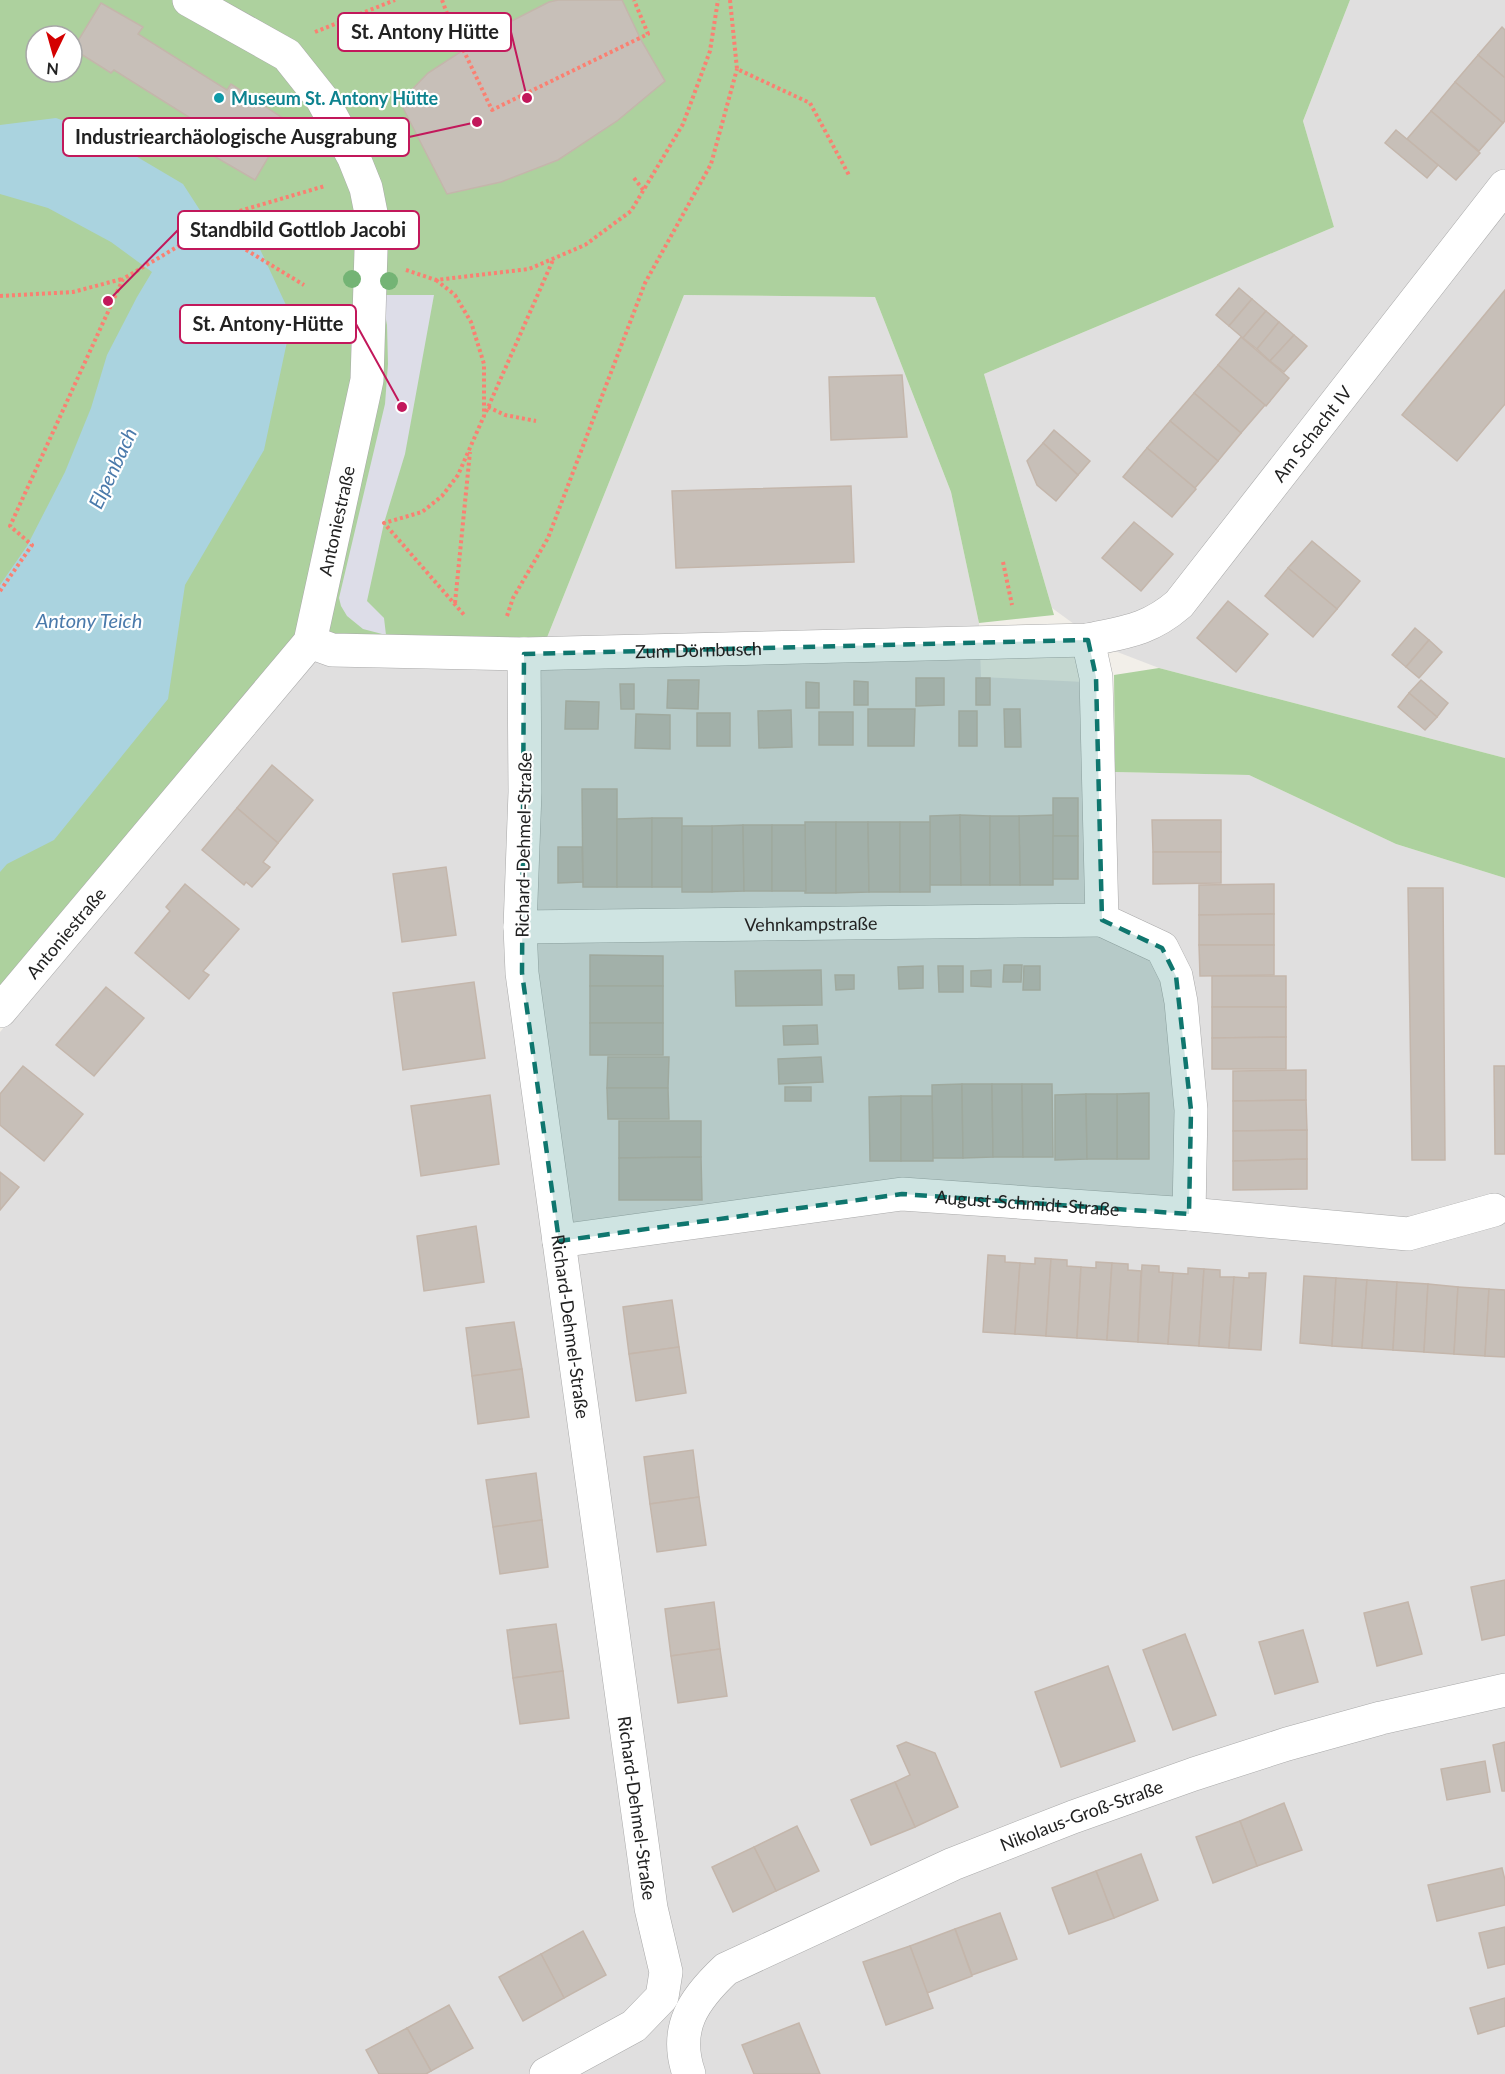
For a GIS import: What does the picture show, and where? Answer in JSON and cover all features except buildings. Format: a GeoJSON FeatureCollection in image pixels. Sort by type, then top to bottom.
{"type":"FeatureCollection","features":[{"type":"Feature","properties":{"kind":"street","name":"Antoniestraße"},"geometry":{"type":"LineString","coordinates":[[0,1011],[310,642],[367,380],[372,218],[366,188],[360,174],[322,99],[287,55],[189,0]]}},
{"type":"Feature","properties":{"kind":"street","name":"Am Schacht IV"},"geometry":{"type":"LineString","coordinates":[[1088,640],[1140,629],[1164,617],[1179,604],[1505,186]]}},
{"type":"Feature","properties":{"kind":"street","name":"Zum Dörnbusch"},"geometry":{"type":"LineString","coordinates":[[310,642],[332,650],[494,653],[1088,640]]}},
{"type":"Feature","properties":{"kind":"street"},"geometry":{"type":"LineString","coordinates":[[1088,640],[1096,677],[1102,920]]}},
{"type":"Feature","properties":{"kind":"street","name":"Richard-Dehmel-Straße"},"geometry":{"type":"LineString","coordinates":[[494,653],[525,792],[520,927],[522,973],[651,1908],[666,1972],[662,1997],[634,2026],[546,2074]]}},
{"type":"Feature","properties":{"kind":"street","name":"Vehnkampstraße"},"geometry":{"type":"LineString","coordinates":[[520,927],[1102,920],[1161,948],[1176,976],[1181,1002],[1191,1110],[1189,1214]]}},
{"type":"Feature","properties":{"kind":"street","name":"August-Schmidt-Straße"},"geometry":{"type":"LineString","coordinates":[[559,1241],[902,1194],[1189,1214],[1408,1234],[1494,1210]]}},
{"type":"Feature","properties":{"kind":"street","name":"Nikolaus-Groß-Straße"},"geometry":{"type":"LineString","coordinates":[[689,2074],[683,2058],[683,2046],[691,2011],[705,1989],[726,1969],[953,1864],[1073,1817],[1266,1751],[1380,1718],[1505,1690]]}},
{"type":"Feature","properties":{"kind":"path"},"geometry":{"type":"LineString","coordinates":[[287,55],[300,38],[395,0]]}},
{"type":"Feature","properties":{"kind":"path"},"geometry":{"type":"LineString","coordinates":[[442,0],[492,110],[648,34],[634,0]]}},
{"type":"Feature","properties":{"kind":"path"},"geometry":{"type":"LineString","coordinates":[[436,280],[530,269],[585,245],[631,211],[683,124],[710,51],[718,0]]}},
{"type":"Feature","properties":{"kind":"path"},"geometry":{"type":"LineString","coordinates":[[494,653],[513,598],[548,538],[645,283],[711,164],[737,69],[730,0]]}},
{"type":"Feature","properties":{"kind":"path"},"geometry":{"type":"LineString","coordinates":[[737,69],[810,103],[850,177]]}},
{"type":"Feature","properties":{"kind":"path"},"geometry":{"type":"LineString","coordinates":[[0,296],[21,297],[73,292],[123,279],[236,212],[299,195],[360,174]]}},
{"type":"Feature","properties":{"kind":"path"},"geometry":{"type":"LineString","coordinates":[[634,178],[644,191]]}},
{"type":"Feature","properties":{"kind":"path"},"geometry":{"type":"LineString","coordinates":[[210,228],[304,285]]}},
{"type":"Feature","properties":{"kind":"path"},"geometry":{"type":"LineString","coordinates":[[372,258],[436,280],[455,295],[471,322],[484,364],[484,416]]}},
{"type":"Feature","properties":{"kind":"path"},"geometry":{"type":"LineString","coordinates":[[494,653],[467,617],[384,523],[422,512],[442,496],[458,475],[553,260]]}},
{"type":"Feature","properties":{"kind":"path"},"geometry":{"type":"LineString","coordinates":[[0,591],[32,545],[10,526],[123,279]]}},
{"type":"Feature","properties":{"kind":"path"},"geometry":{"type":"LineString","coordinates":[[488,407],[505,415],[536,421]]}},
{"type":"Feature","properties":{"kind":"path"},"geometry":{"type":"LineString","coordinates":[[455,603],[471,449]]}},
{"type":"Feature","properties":{"kind":"highlighted area"},"geometry":{"type":"Polygon","coordinates":[[[1088,640],[1096,677],[1102,920],[1162,948],[1176,976],[1191,1110],[1189,1214],[902,1194],[559,1241],[522,973],[524,654],[1088,640]]]}},
{"type":"Feature","properties":{"kind":"shaded area"},"geometry":{"type":"Polygon","coordinates":[[[1350,0],[1505,0],[1505,758],[1159,668],[1107,648],[1052,608],[984,374],[1334,227],[1303,121],[1350,0]]]}},
{"type":"Feature","properties":{"kind":"shaded area"},"geometry":{"type":"Polygon","coordinates":[[[386,295],[434,295],[405,454],[384,523],[367,601],[384,618],[386,635],[363,629],[347,616],[339,598],[385,404],[388,364],[387,325],[382,298],[386,295]]]}},
{"type":"Feature","properties":{"kind":"shaded area"},"geometry":{"type":"Polygon","coordinates":[[[684,295],[875,297],[951,492],[979,623],[981,677],[1084,682],[1115,772],[1249,775],[1396,844],[1505,878],[1505,2074],[0,2074],[0,1032],[317,659],[546,640],[684,295]]]}},
{"type":"Feature","properties":{"kind":"green space"},"geometry":{"type":"Polygon","coordinates":[[[0,0],[1350,0],[1303,121],[1334,227],[984,374],[1054,615],[979,623],[951,492],[875,297],[684,295],[546,640],[295,636],[0,990],[0,0]]]}},
{"type":"Feature","properties":{"kind":"green space"},"geometry":{"type":"Polygon","coordinates":[[[1159,668],[1505,758],[1505,878],[1396,844],[1249,775],[1115,772],[1114,675],[1159,668]]]}},
{"type":"Feature","properties":{"kind":"water","name":"Antony Teich"},"geometry":{"type":"Polygon","coordinates":[[[56,118],[95,132],[183,184],[205,218],[245,235],[259,247],[292,318],[264,450],[185,585],[168,699],[54,840],[7,864],[0,872],[0,585],[27,546],[65,472],[91,408],[107,355],[152,272],[111,242],[48,208],[0,194],[0,125],[56,118]]]}},
{"type":"Feature","properties":{"kind":"place","name":"Museum St. Antony Hütte"},"geometry":{"type":"Point","coordinates":[219,98]}},
{"type":"Feature","properties":{"kind":"place","name":"St. Antony Hütte"},"geometry":{"type":"Point","coordinates":[527,98]}},
{"type":"Feature","properties":{"kind":"place","name":"Industriearchäologische Ausgrabung"},"geometry":{"type":"Point","coordinates":[477,122]}},
{"type":"Feature","properties":{"kind":"place","name":"Standbild Gottlob Jacobi"},"geometry":{"type":"Point","coordinates":[108,301]}},
{"type":"Feature","properties":{"kind":"place","name":"St. Antony-Hütte"},"geometry":{"type":"Point","coordinates":[402,407]}},
{"type":"Feature","properties":{"kind":"water label","name":"Elpenbach"},"geometry":{"type":"Point","coordinates":[112,468]}}]}
